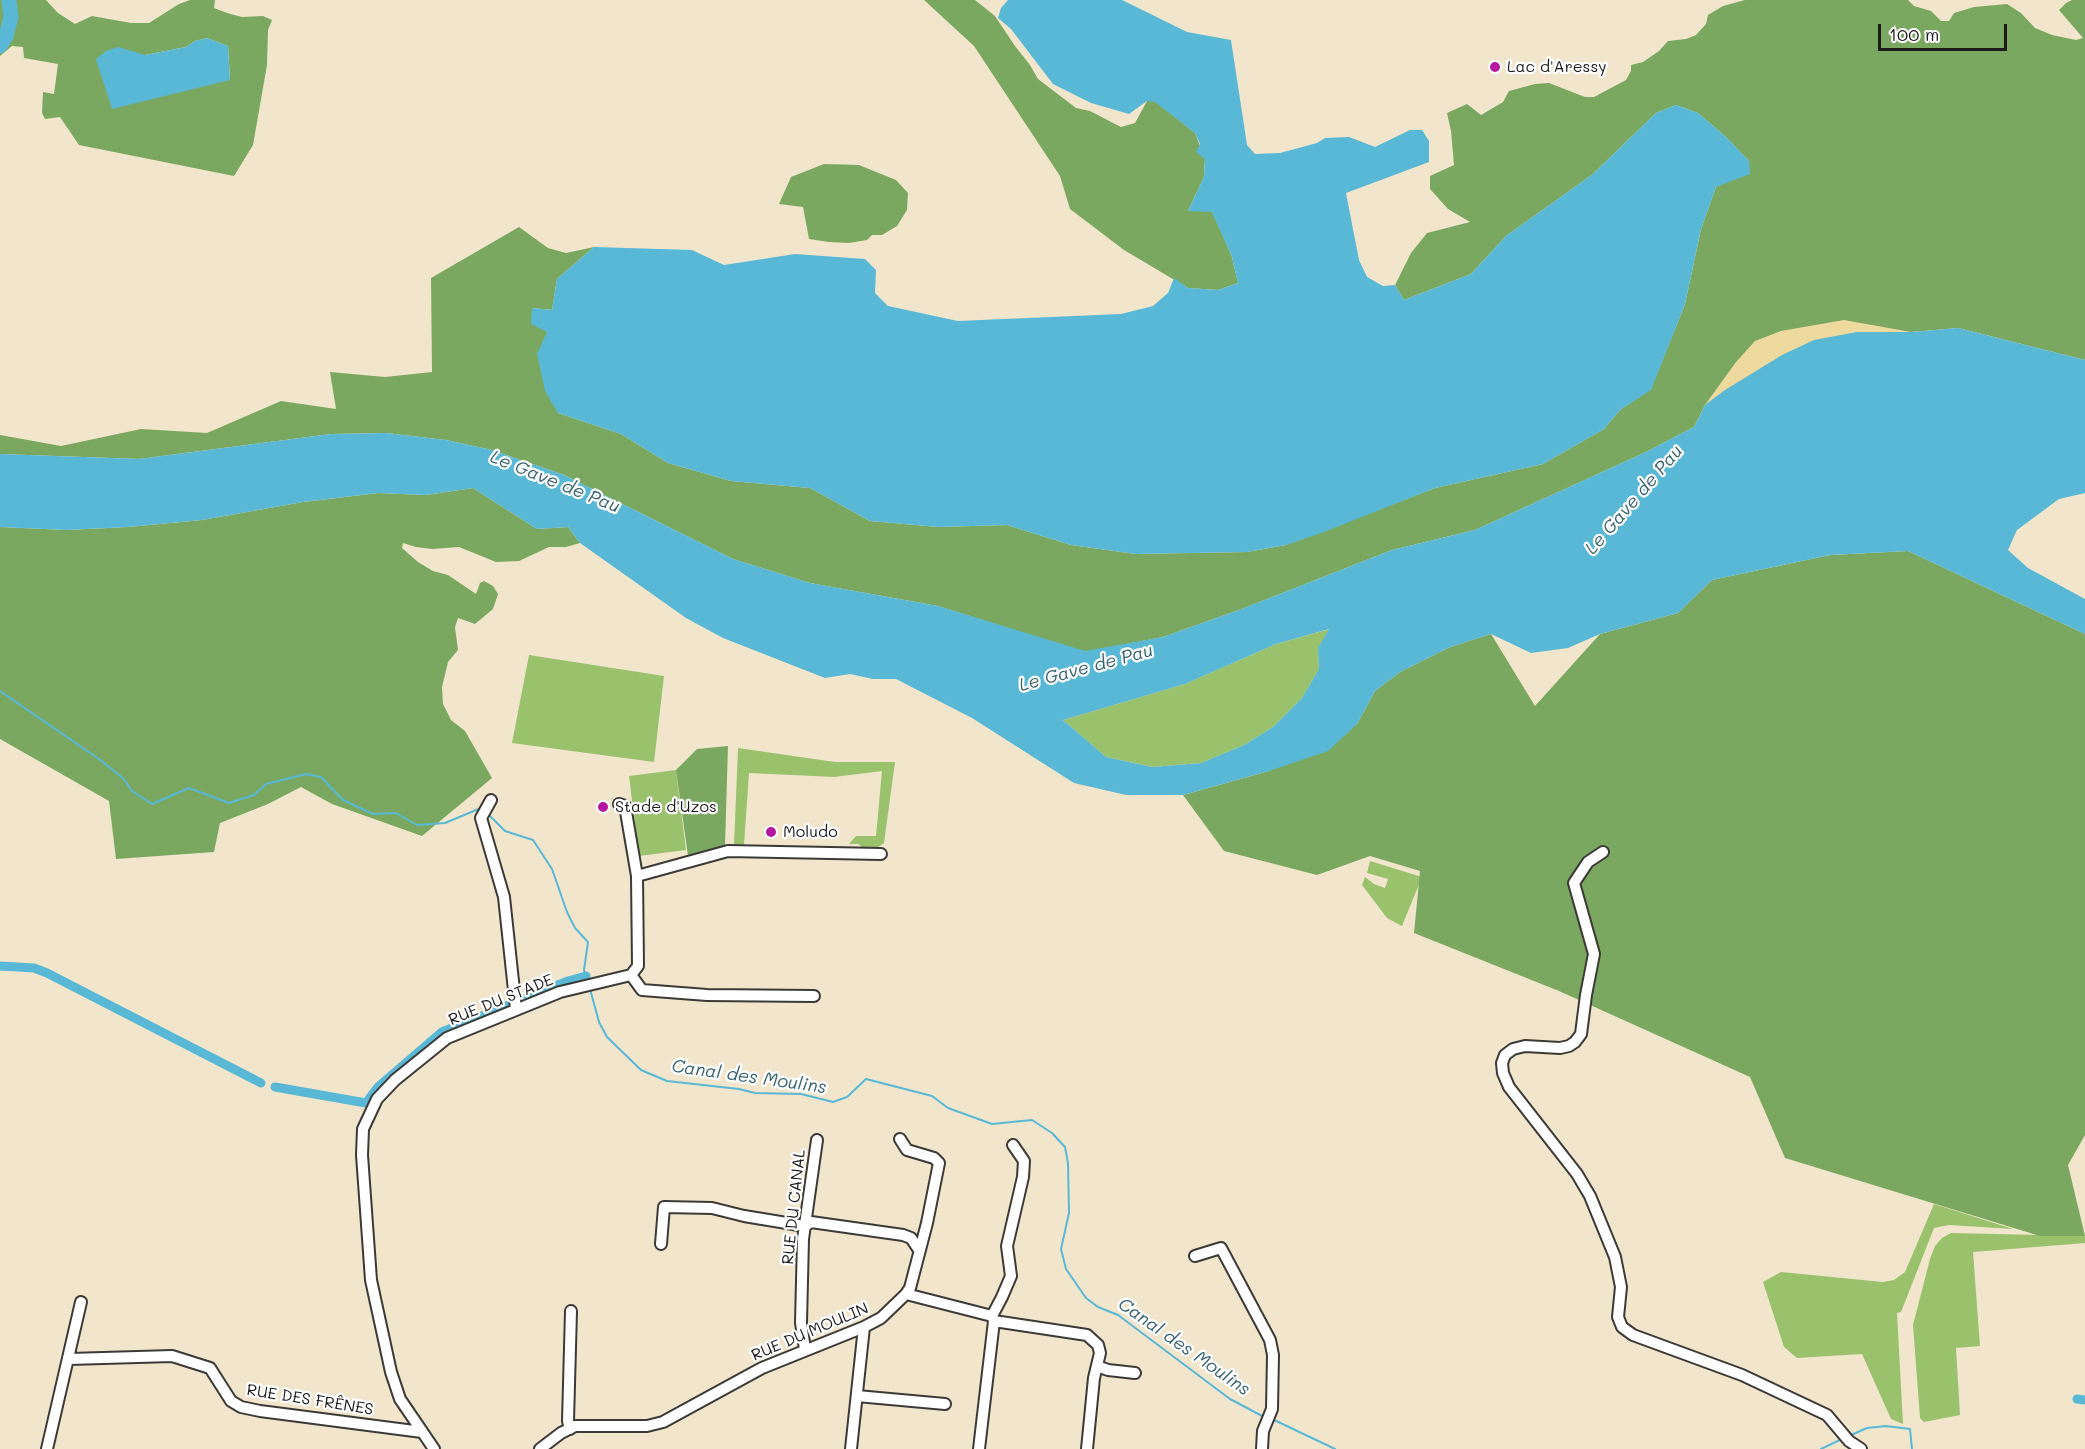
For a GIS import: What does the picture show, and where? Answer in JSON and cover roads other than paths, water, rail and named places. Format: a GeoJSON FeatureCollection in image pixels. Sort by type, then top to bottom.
{"type":"FeatureCollection","features":[{"type":"Feature","properties":{"kind":"street"},"geometry":{"type":"LineString","coordinates":[[489,804],[480,818],[504,897],[515,1004]]}},
{"type":"Feature","properties":{"kind":"street"},"geometry":{"type":"LineString","coordinates":[[619,804],[625,806],[637,876],[638,966],[631,975],[642,990],[707,995],[814,996]]}},
{"type":"Feature","properties":{"kind":"street"},"geometry":{"type":"LineString","coordinates":[[637,876],[728,850],[881,854]]}},
{"type":"Feature","properties":{"kind":"street"},"geometry":{"type":"LineString","coordinates":[[1603,852],[1588,862],[1574,883],[1594,954],[1586,994],[1583,1026],[1579,1038],[1569,1046],[1553,1048],[1526,1046],[1513,1049],[1505,1056],[1502,1063],[1503,1073],[1509,1087],[1577,1174],[1590,1196],[1615,1257],[1621,1287],[1618,1317],[1622,1327],[1633,1335],[1742,1375],[1827,1415],[1861,1449]]}},
{"type":"Feature","properties":{"kind":"street","name":"RUE DU STADE"},"geometry":{"type":"LineString","coordinates":[[434,1449],[400,1399],[391,1372],[371,1280],[362,1155],[363,1129],[377,1100],[395,1080],[447,1038],[515,1004],[631,975]]}},
{"type":"Feature","properties":{"kind":"street"},"geometry":{"type":"LineString","coordinates":[[900,1139],[907,1150],[934,1158],[939,1163],[926,1226],[906,1294],[993,1318],[1087,1335],[1098,1345],[1100,1353],[1088,1449]]}},
{"type":"Feature","properties":{"kind":"street","name":"RUE DU CANAL"},"geometry":{"type":"LineString","coordinates":[[805,1349],[801,1323],[805,1226],[817,1140]]}},
{"type":"Feature","properties":{"kind":"street"},"geometry":{"type":"LineString","coordinates":[[979,1449],[993,1318],[1011,1276],[1007,1246],[1023,1177],[1024,1161],[1013,1145]]}},
{"type":"Feature","properties":{"kind":"street"},"geometry":{"type":"LineString","coordinates":[[662,1244],[664,1207],[712,1208],[805,1226],[811,1222],[908,1236],[919,1251]]}},
{"type":"Feature","properties":{"kind":"street"},"geometry":{"type":"LineString","coordinates":[[908,1236],[926,1226]]}},
{"type":"Feature","properties":{"kind":"street"},"geometry":{"type":"LineString","coordinates":[[1196,1256],[1221,1248],[1270,1340],[1273,1355],[1272,1409],[1263,1431],[1262,1449]]}},
{"type":"Feature","properties":{"kind":"street","name":"RUE DU MOULIN"},"geometry":{"type":"LineString","coordinates":[[540,1449],[575,1426],[647,1426],[663,1422],[762,1368],[864,1327],[881,1318],[906,1294]]}},
{"type":"Feature","properties":{"kind":"street"},"geometry":{"type":"LineString","coordinates":[[47,1449],[81,1302]]}},
{"type":"Feature","properties":{"kind":"street"},"geometry":{"type":"LineString","coordinates":[[570,1429],[568,1421],[571,1311]]}},
{"type":"Feature","properties":{"kind":"street"},"geometry":{"type":"LineString","coordinates":[[851,1449],[864,1327]]}},
{"type":"Feature","properties":{"kind":"street","name":"RUE DES FRÊNES"},"geometry":{"type":"LineString","coordinates":[[69,1359],[172,1356],[210,1368],[231,1401],[241,1407],[422,1432]]}},
{"type":"Feature","properties":{"kind":"street"},"geometry":{"type":"LineString","coordinates":[[1097,1366],[1108,1370],[1135,1373]]}},
{"type":"Feature","properties":{"kind":"street"},"geometry":{"type":"LineString","coordinates":[[857,1396],[945,1404]]}},
{"type":"Feature","properties":{"kind":"water"},"geometry":{"type":"Polygon","coordinates":[[[1008,0],[1122,0],[1187,32],[1231,40],[1247,145],[1255,154],[1280,153],[1317,143],[1325,138],[1349,137],[1375,147],[1410,130],[1422,130],[1429,141],[1429,162],[1346,193],[1359,260],[1367,277],[1383,286],[1395,285],[1404,300],[1471,274],[1506,236],[1593,174],[1656,113],[1676,105],[1698,113],[1726,137],[1749,161],[1750,174],[1716,187],[1701,229],[1685,304],[1651,390],[1620,410],[1604,429],[1543,464],[1435,488],[1286,545],[1247,552],[1136,554],[1071,545],[1007,525],[938,527],[870,521],[810,488],[731,481],[668,463],[621,434],[558,413],[545,391],[537,354],[547,332],[531,324],[532,308],[552,310],[557,279],[594,247],[692,250],[724,265],[795,254],[865,259],[876,270],[875,293],[888,306],[958,321],[1121,314],[1153,306],[1168,293],[1174,278],[1188,288],[1218,290],[1238,283],[1232,257],[1212,212],[1188,211],[1204,177],[1205,159],[1196,152],[1200,144],[1195,133],[1155,102],[1147,101],[1129,114],[1091,103],[1053,84],[1011,29],[998,18],[1001,8],[1008,0]]]}},
{"type":"Feature","properties":{"kind":"water"},"geometry":{"type":"Polygon","coordinates":[[[207,38],[228,46],[230,80],[112,109],[96,59],[106,51],[118,47],[145,55],[186,47],[195,41],[207,38]]]}},
{"type":"Feature","properties":{"kind":"water","name":"Le Gave de Pau"},"geometry":{"type":"Polygon","coordinates":[[[1958,328],[2085,360],[2085,493],[2059,499],[2017,530],[2008,550],[2028,568],[2085,599],[2085,634],[1908,551],[1830,555],[1712,580],[1678,613],[1600,634],[1568,648],[1531,653],[1491,634],[1450,647],[1400,672],[1375,691],[1357,724],[1328,751],[1269,771],[1183,795],[1126,795],[1074,783],[972,718],[896,679],[873,679],[850,674],[825,678],[723,638],[686,618],[580,543],[568,527],[537,529],[473,488],[426,495],[378,493],[303,502],[202,520],[128,527],[66,530],[0,527],[0,454],[139,459],[331,434],[386,433],[446,440],[492,450],[564,475],[733,559],[810,583],[938,606],[1085,651],[1163,637],[1392,550],[1475,530],[1646,452],[1694,427],[1705,405],[1725,390],[1782,355],[1814,340],[1857,332],[1911,332],[1958,328]],[[1329,629],[1276,644],[1185,684],[1063,720],[1106,757],[1152,767],[1201,763],[1244,745],[1273,727],[1302,698],[1319,669],[1318,648],[1329,629]]]}},
{"type":"Feature","properties":{"kind":"waterway"},"geometry":{"type":"LineString","coordinates":[[0,46],[6,36],[11,17],[9,0]]}},
{"type":"Feature","properties":{"kind":"waterway"},"geometry":{"type":"LineString","coordinates":[[0,691],[99,759],[123,778],[132,791],[152,804],[189,788],[229,803],[254,795],[266,784],[306,774],[321,777],[343,800],[373,814],[396,813],[417,825],[445,823],[481,808]]}},
{"type":"Feature","properties":{"kind":"waterway","name":"Canal des Moulins"},"geometry":{"type":"LineString","coordinates":[[488,814],[505,831],[533,840],[552,869],[567,912],[575,928],[588,942],[584,970],[587,980]]}},
{"type":"Feature","properties":{"kind":"waterway"},"geometry":{"type":"LineString","coordinates":[[0,966],[34,968],[47,973],[261,1083]]}},
{"type":"Feature","properties":{"kind":"waterway"},"geometry":{"type":"LineString","coordinates":[[275,1087],[366,1103],[378,1087],[442,1032],[568,981],[586,976]]}},
{"type":"Feature","properties":{"kind":"waterway","name":"Canal des Moulins"},"geometry":{"type":"LineString","coordinates":[[590,989],[599,1022],[607,1037],[641,1070],[667,1081],[739,1089],[755,1093],[801,1094],[833,1102],[847,1097],[866,1079],[932,1096],[948,1108],[992,1124],[1032,1120],[1052,1133],[1065,1147],[1068,1163],[1069,1213],[1061,1249],[1066,1269],[1086,1298],[1098,1307],[1118,1315],[1230,1399],[1264,1417]]}},
{"type":"Feature","properties":{"kind":"waterway"},"geometry":{"type":"LineString","coordinates":[[2077,1399],[2085,1400]]}},
{"type":"Feature","properties":{"kind":"waterway","name":"Canal des Moulins"},"geometry":{"type":"LineString","coordinates":[[1272,1419],[1335,1449]]}},
{"type":"Feature","properties":{"kind":"waterway","name":"Canal des Moulins"},"geometry":{"type":"LineString","coordinates":[[1849,1436],[1867,1428],[1886,1426],[1910,1429],[1912,1449]]}},
{"type":"Feature","properties":{"kind":"waterway","name":"Canal des Moulins"},"geometry":{"type":"LineString","coordinates":[[1821,1449],[1844,1438]]}},
{"type":"Feature","properties":{"kind":"place","name":"Lac d'Aressy"},"geometry":{"type":"Point","coordinates":[1495,67]}},
{"type":"Feature","properties":{"kind":"place","name":"Stade d'Uzos"},"geometry":{"type":"Point","coordinates":[603,807]}},
{"type":"Feature","properties":{"kind":"place","name":"Moludo"},"geometry":{"type":"Point","coordinates":[771,832]}}]}
